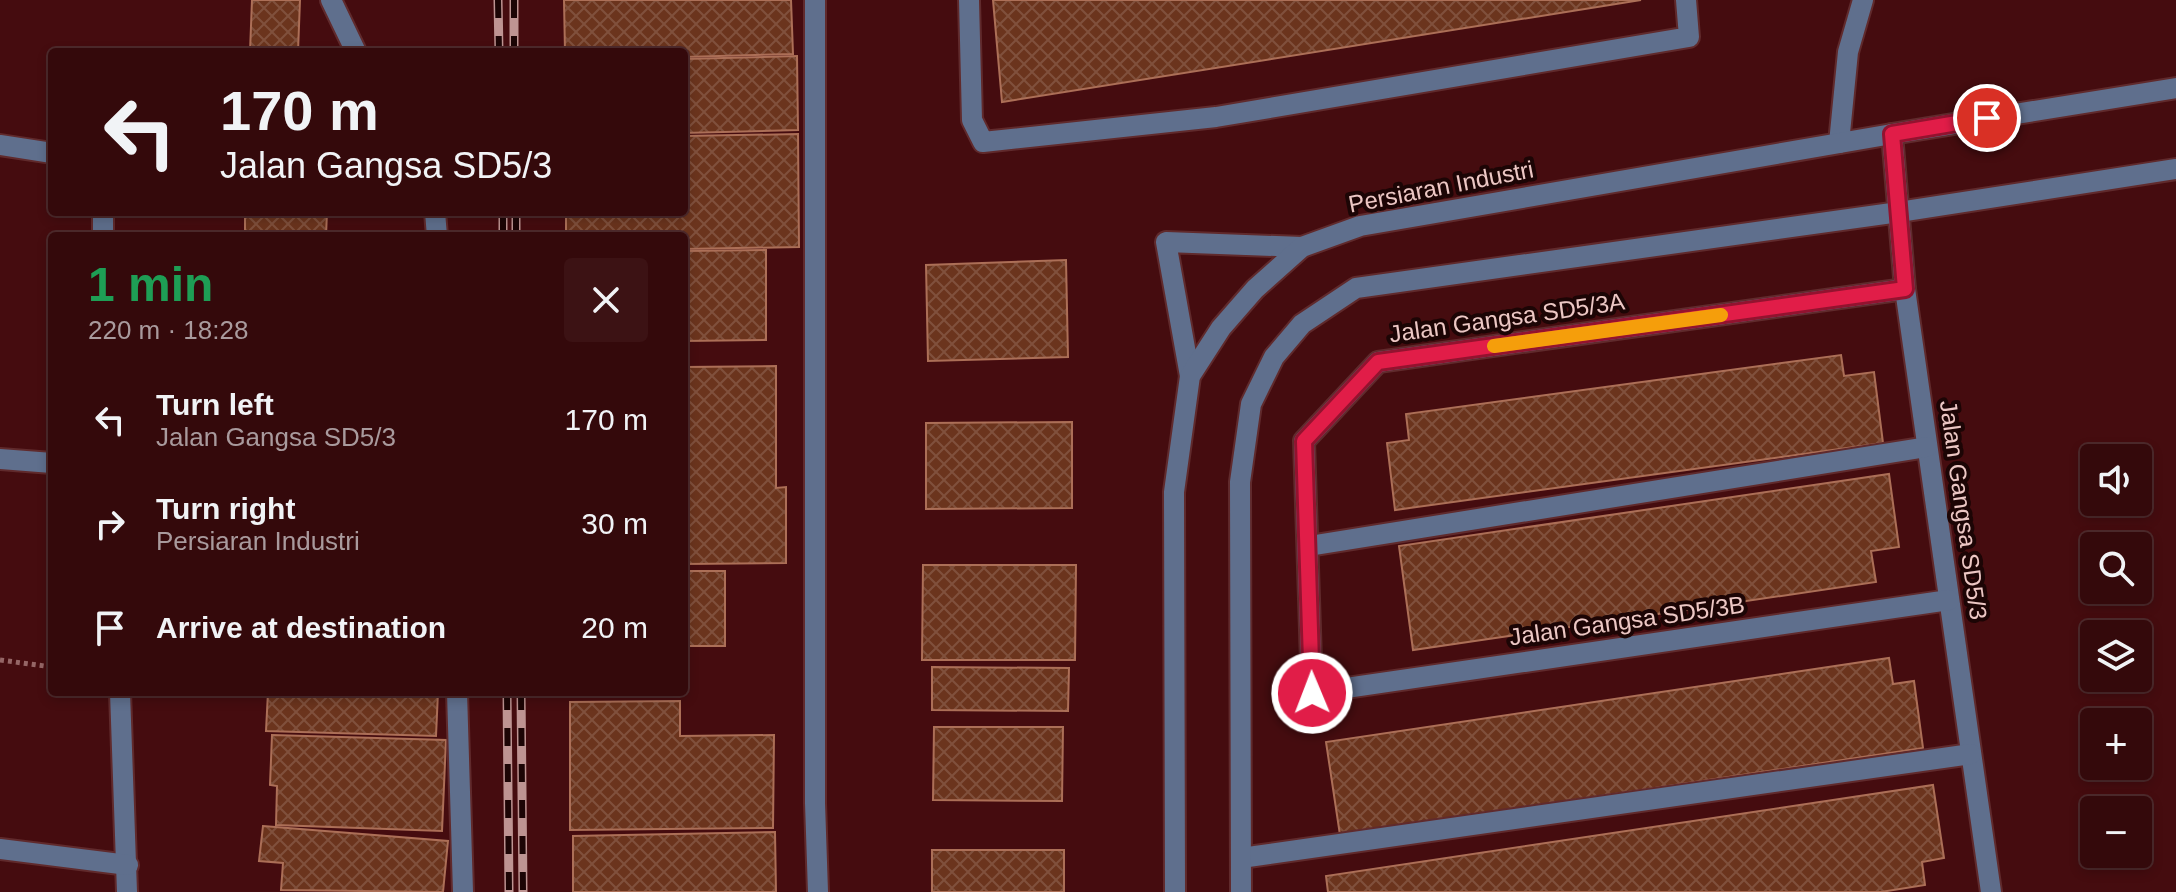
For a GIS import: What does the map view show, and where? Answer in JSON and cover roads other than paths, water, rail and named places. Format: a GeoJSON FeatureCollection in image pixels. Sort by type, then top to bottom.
{"type":"FeatureCollection","features":[{"type":"Feature","properties":{"kind":"street"},"geometry":{"type":"LineString","coordinates":[[331,0],[354,48]]}},
{"type":"Feature","properties":{"kind":"street"},"geometry":{"type":"LineString","coordinates":[[815,0],[815,803],[818,892]]}},
{"type":"Feature","properties":{"kind":"street"},"geometry":{"type":"LineString","coordinates":[[969,0],[972,120],[983,142],[1216,117],[1689,37],[1686,0]]}},
{"type":"Feature","properties":{"kind":"street"},"geometry":{"type":"LineString","coordinates":[[1839,143],[1848,52],[1863,0]]}},
{"type":"Feature","properties":{"kind":"street","name":"Persiaran Industri"},"geometry":{"type":"LineString","coordinates":[[1175,892],[1174,492],[1190,376],[1221,328],[1246,299],[1302,247],[1360,226],[2176,88]]}},
{"type":"Feature","properties":{"kind":"street","name":"Jalan Gangsa SD5/3"},"geometry":{"type":"LineString","coordinates":[[1892,134],[1905,289],[1991,892]]}},
{"type":"Feature","properties":{"kind":"street"},"geometry":{"type":"LineString","coordinates":[[0,145],[48,152]]}},
{"type":"Feature","properties":{"kind":"street"},"geometry":{"type":"LineString","coordinates":[[1241,892],[1240,482],[1251,404],[1274,357],[1302,324],[1356,288],[1899,212],[2176,169]]}},
{"type":"Feature","properties":{"kind":"street"},"geometry":{"type":"LineString","coordinates":[[1190,376],[1166,242],[1302,247]]}},
{"type":"Feature","properties":{"kind":"street","name":"Jalan Gangsa SD5/3A"},"geometry":{"type":"LineString","coordinates":[[1312,693],[1304,441],[1378,362],[1905,289]]}},
{"type":"Feature","properties":{"kind":"street"},"geometry":{"type":"LineString","coordinates":[[1309,546],[1927,447]]}},
{"type":"Feature","properties":{"kind":"street"},"geometry":{"type":"LineString","coordinates":[[0,459],[48,463]]}},
{"type":"Feature","properties":{"kind":"street","name":"Jalan Gangsa SD5/3B"},"geometry":{"type":"LineString","coordinates":[[1312,693],[1949,600]]}},
{"type":"Feature","properties":{"kind":"street"},"geometry":{"type":"LineString","coordinates":[[120,696],[127,892]]}},
{"type":"Feature","properties":{"kind":"street"},"geometry":{"type":"LineString","coordinates":[[457,696],[463,892]]}},
{"type":"Feature","properties":{"kind":"street"},"geometry":{"type":"LineString","coordinates":[[1241,858],[1971,754]]}},
{"type":"Feature","properties":{"kind":"street"},"geometry":{"type":"LineString","coordinates":[[0,849],[128,865]]}},
{"type":"Feature","properties":{"kind":"railway"},"geometry":{"type":"LineString","coordinates":[[498,0],[499,48]]}},
{"type":"Feature","properties":{"kind":"railway"},"geometry":{"type":"LineString","coordinates":[[514,0],[514,48]]}},
{"type":"Feature","properties":{"kind":"railway"},"geometry":{"type":"LineString","coordinates":[[503,216],[503,232]]}},
{"type":"Feature","properties":{"kind":"railway"},"geometry":{"type":"LineString","coordinates":[[516,216],[516,232]]}},
{"type":"Feature","properties":{"kind":"railway"},"geometry":{"type":"LineString","coordinates":[[507,696],[509,892]]}},
{"type":"Feature","properties":{"kind":"railway"},"geometry":{"type":"LineString","coordinates":[[521,696],[523,892]]}}]}
